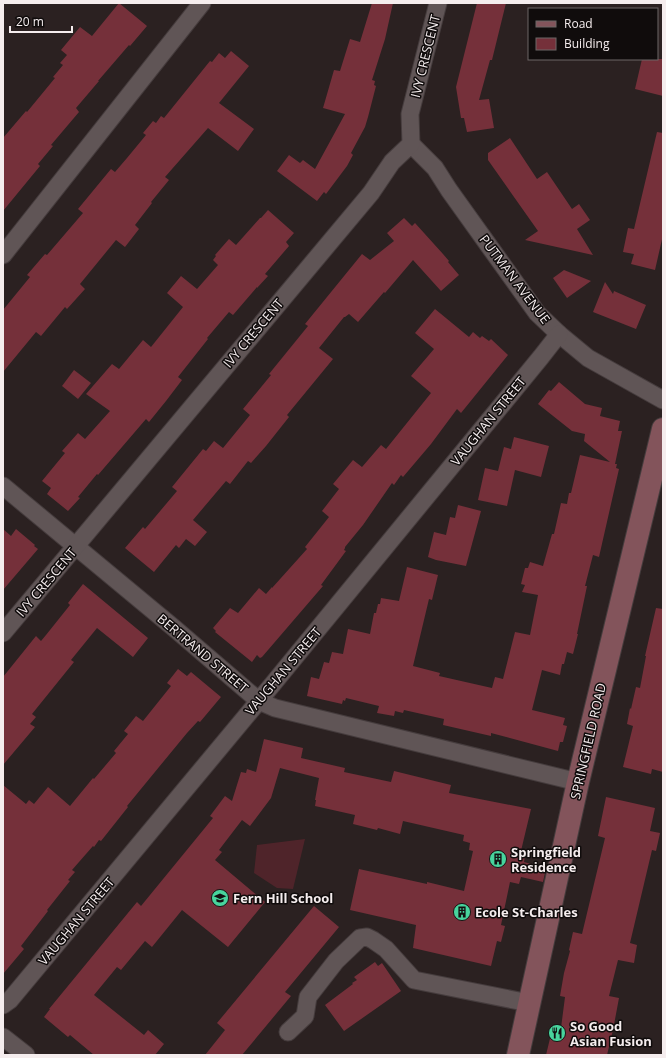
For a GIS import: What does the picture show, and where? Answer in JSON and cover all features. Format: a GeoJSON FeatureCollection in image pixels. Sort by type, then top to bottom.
{"type":"FeatureCollection","features":[{"type":"Feature","properties":{"kind":"street"},"geometry":{"type":"LineString","coordinates":[[3,255],[202,3]]}},
{"type":"Feature","properties":{"kind":"street","name":"IVY CRESCENT"},"geometry":{"type":"LineString","coordinates":[[3,633],[371,193],[392,162],[411,144],[410,114],[438,3]]}},
{"type":"Feature","properties":{"kind":"street","name":"PUTMAN AVENUE"},"geometry":{"type":"LineString","coordinates":[[411,144],[434,168],[537,313],[558,334],[588,358],[663,400]]}},
{"type":"Feature","properties":{"kind":"street","name":"VAUGHAN STREET"},"geometry":{"type":"LineString","coordinates":[[3,1005],[10,1000],[259,701],[541,357],[558,334]]}},
{"type":"Feature","properties":{"kind":"street","name":"SPRINGFIELD ROAD"},"geometry":{"type":"LineString","coordinates":[[518,1055],[578,782],[663,429]]}},
{"type":"Feature","properties":{"kind":"street","name":"BERTRAND STREET"},"geometry":{"type":"LineString","coordinates":[[3,486],[174,628],[259,701],[276,708],[578,782]]}},
{"type":"Feature","properties":{"kind":"street"},"geometry":{"type":"LineString","coordinates":[[288,1032],[305,1016],[308,998],[336,961],[360,938],[367,937],[386,949],[414,980],[529,1003]]}},
{"type":"Feature","properties":{"kind":"street"},"geometry":{"type":"LineString","coordinates":[[3,1037],[26,1055]]}},
{"type":"Feature","properties":{"kind":"shaded area"},"geometry":{"type":"Polygon","coordinates":[[[305,839],[293,889],[277,888],[254,873],[257,845],[305,839]]]}},
{"type":"Feature","properties":{"kind":"building"},"geometry":{"type":"Polygon","coordinates":[[[119,3],[147,26],[76,108],[79,112],[51,145],[53,146],[38,164],[40,166],[3,211],[3,138],[55,78],[53,77],[63,65],[60,63],[67,55],[61,50],[80,27],[92,36],[119,3]]]}},
{"type":"Feature","properties":{"kind":"building"},"geometry":{"type":"Polygon","coordinates":[[[372,3],[393,3],[385,39],[372,80],[375,81],[374,85],[376,86],[368,117],[365,127],[351,153],[353,155],[347,166],[326,194],[324,192],[317,201],[277,171],[289,155],[300,163],[303,160],[315,169],[345,114],[323,108],[334,70],[340,71],[350,39],[360,42],[372,3]]]}},
{"type":"Feature","properties":{"kind":"building"},"geometry":{"type":"Polygon","coordinates":[[[477,3],[506,3],[492,60],[490,60],[479,100],[489,99],[494,128],[467,132],[464,118],[461,118],[456,87],[477,3]]]}},
{"type":"Feature","properties":{"kind":"building"},"geometry":{"type":"Polygon","coordinates":[[[231,51],[249,66],[219,103],[254,129],[238,151],[208,128],[165,177],[169,180],[135,225],[139,229],[125,247],[116,240],[80,284],[85,289],[67,309],[65,307],[41,336],[36,332],[3,372],[3,310],[30,277],[27,275],[45,254],[47,255],[83,213],[78,209],[111,169],[115,172],[127,158],[146,135],[143,133],[153,121],[156,123],[161,116],[164,118],[210,61],[212,62],[219,53],[225,58],[231,51]]]}},
{"type":"Feature","properties":{"kind":"building"},"geometry":{"type":"Polygon","coordinates":[[[663,59],[663,96],[635,89],[642,60],[663,59]]]}},
{"type":"Feature","properties":{"kind":"building"},"geometry":{"type":"Polygon","coordinates":[[[657,132],[663,133],[663,235],[655,270],[631,264],[634,254],[623,252],[628,228],[634,229],[657,132]]]}},
{"type":"Feature","properties":{"kind":"building"},"geometry":{"type":"Polygon","coordinates":[[[510,138],[537,179],[547,172],[572,209],[579,204],[590,220],[577,229],[593,255],[525,240],[538,231],[488,160],[488,153],[510,138]]]}},
{"type":"Feature","properties":{"kind":"building"},"geometry":{"type":"Polygon","coordinates":[[[268,210],[294,233],[286,242],[289,246],[265,274],[268,276],[233,315],[229,312],[207,338],[208,339],[178,377],[182,380],[149,422],[146,419],[98,475],[97,474],[78,497],[80,498],[68,511],[47,494],[51,488],[42,481],[65,453],[62,451],[78,433],[85,439],[110,411],[86,394],[112,364],[119,369],[143,340],[151,347],[183,307],[167,293],[181,276],[197,289],[218,265],[213,260],[216,256],[215,255],[229,239],[236,245],[268,210]]]}},
{"type":"Feature","properties":{"kind":"building"},"geometry":{"type":"Polygon","coordinates":[[[404,218],[412,226],[415,223],[449,261],[448,262],[459,275],[441,291],[413,260],[358,322],[349,314],[344,317],[319,348],[333,359],[287,415],[289,417],[266,446],[251,463],[248,461],[230,484],[226,481],[193,520],[207,532],[195,546],[186,539],[179,548],[176,545],[154,572],[125,548],[143,527],[145,529],[177,491],[172,487],[203,449],[206,451],[214,441],[223,448],[250,415],[243,409],[308,326],[305,324],[362,254],[370,260],[394,241],[387,233],[404,218]]]}},
{"type":"Feature","properties":{"kind":"building"},"geometry":{"type":"Polygon","coordinates":[[[564,270],[591,281],[567,298],[553,278],[564,270]]]}},
{"type":"Feature","properties":{"kind":"building"},"geometry":{"type":"Polygon","coordinates":[[[605,282],[613,294],[614,291],[646,305],[636,329],[593,312],[605,282]]]}},
{"type":"Feature","properties":{"kind":"building"},"geometry":{"type":"Polygon","coordinates":[[[435,309],[469,337],[473,332],[480,338],[482,336],[489,341],[491,339],[508,355],[461,413],[457,409],[431,444],[403,477],[401,475],[394,485],[392,483],[363,525],[345,547],[344,550],[346,551],[321,585],[323,586],[262,657],[260,658],[257,655],[252,662],[215,632],[216,631],[213,628],[230,608],[238,613],[259,588],[266,594],[272,588],[307,549],[305,547],[329,517],[322,511],[339,489],[333,484],[353,460],[362,467],[381,445],[386,449],[431,393],[411,376],[434,349],[415,333],[435,309]]]}},
{"type":"Feature","properties":{"kind":"building"},"geometry":{"type":"Polygon","coordinates":[[[74,370],[91,383],[78,399],[62,386],[74,370]]]}},
{"type":"Feature","properties":{"kind":"building"},"geometry":{"type":"Polygon","coordinates":[[[559,382],[585,404],[602,408],[600,416],[620,421],[618,431],[622,431],[615,464],[617,464],[616,468],[619,469],[599,557],[593,555],[585,586],[587,586],[573,654],[567,652],[564,664],[562,664],[560,675],[542,670],[532,710],[565,718],[563,725],[567,726],[563,742],[560,742],[558,751],[491,733],[491,736],[443,725],[444,719],[404,710],[403,713],[395,711],[394,716],[377,713],[379,706],[346,698],[345,701],[343,700],[342,704],[307,696],[311,677],[319,679],[324,662],[329,663],[332,652],[343,654],[348,629],[370,634],[374,613],[376,613],[381,598],[399,601],[407,567],[438,575],[432,600],[429,599],[413,666],[440,673],[439,676],[492,688],[495,677],[503,679],[515,632],[530,635],[538,595],[522,592],[525,585],[521,584],[525,568],[528,568],[530,562],[543,566],[552,534],[554,534],[561,503],[567,504],[569,493],[571,493],[580,455],[610,462],[584,441],[585,434],[572,431],[538,404],[549,390],[551,391],[559,382]]]}},
{"type":"Feature","properties":{"kind":"building"},"geometry":{"type":"Polygon","coordinates":[[[514,437],[549,446],[541,477],[515,470],[507,506],[478,500],[485,468],[498,471],[504,447],[511,449],[514,437]]]}},
{"type":"Feature","properties":{"kind":"building"},"geometry":{"type":"Polygon","coordinates":[[[458,505],[481,511],[466,566],[428,557],[434,532],[446,535],[450,517],[455,518],[458,505]]]}},
{"type":"Feature","properties":{"kind":"building"},"geometry":{"type":"Polygon","coordinates":[[[3,529],[11,536],[16,529],[38,549],[3,590],[3,529]]]}},
{"type":"Feature","properties":{"kind":"building"},"geometry":{"type":"Polygon","coordinates":[[[83,584],[148,638],[133,657],[97,628],[71,660],[74,662],[32,714],[36,717],[30,724],[35,727],[3,765],[3,677],[36,636],[41,641],[70,605],[68,603],[83,584]]]}},
{"type":"Feature","properties":{"kind":"building"},"geometry":{"type":"Polygon","coordinates":[[[656,608],[663,609],[663,772],[652,769],[651,774],[623,767],[633,726],[627,724],[630,708],[631,709],[636,687],[640,688],[645,656],[656,608]]]}},
{"type":"Feature","properties":{"kind":"building"},"geometry":{"type":"Polygon","coordinates":[[[178,669],[187,676],[191,672],[221,697],[200,722],[198,721],[187,733],[127,806],[128,807],[101,841],[99,840],[94,847],[93,846],[72,870],[75,872],[68,880],[70,881],[21,946],[24,949],[3,974],[3,785],[26,804],[29,800],[34,804],[48,787],[70,806],[116,753],[114,751],[128,734],[124,731],[136,716],[143,721],[171,686],[167,683],[178,669]]]}},
{"type":"Feature","properties":{"kind":"building"},"geometry":{"type":"Polygon","coordinates":[[[264,739],[303,748],[301,758],[345,768],[344,772],[391,782],[394,771],[451,785],[449,793],[531,809],[520,855],[525,856],[524,862],[546,868],[543,882],[521,877],[519,884],[510,882],[501,925],[505,926],[501,942],[497,941],[491,966],[413,948],[416,925],[350,910],[359,869],[427,884],[427,882],[464,891],[473,851],[469,850],[470,843],[463,841],[464,835],[403,821],[400,834],[378,828],[377,830],[353,824],[355,815],[315,806],[319,778],[280,768],[271,798],[250,826],[242,820],[219,850],[222,852],[215,860],[265,902],[228,947],[182,910],[152,947],[145,941],[121,970],[117,967],[94,995],[144,1035],[148,1030],[164,1044],[155,1055],[94,1055],[70,1035],[68,1037],[44,1017],[137,902],[141,906],[213,818],[210,816],[225,796],[232,801],[241,772],[246,773],[247,769],[256,772],[264,739]]]}},
{"type":"Feature","properties":{"kind":"building"},"geometry":{"type":"Polygon","coordinates":[[[606,797],[655,808],[650,831],[660,833],[656,851],[652,850],[630,943],[637,945],[634,963],[618,960],[609,996],[619,998],[607,1055],[546,1055],[553,1026],[561,1028],[565,997],[560,996],[564,973],[573,932],[582,934],[605,838],[598,836],[606,797]]]}},
{"type":"Feature","properties":{"kind":"building"},"geometry":{"type":"Polygon","coordinates":[[[314,906],[339,927],[285,992],[291,996],[242,1055],[205,1055],[225,1030],[217,1023],[314,906]]]}},
{"type":"Feature","properties":{"kind":"building"},"geometry":{"type":"Polygon","coordinates":[[[375,962],[378,966],[382,963],[401,991],[344,1031],[325,1005],[353,984],[352,983],[357,980],[354,977],[375,962]]]}},
{"type":"Feature","properties":{"kind":"place","name":"Springfield Residence"},"geometry":{"type":"Point","coordinates":[498,859]}},
{"type":"Feature","properties":{"kind":"place","name":"Fern Hill School"},"geometry":{"type":"Point","coordinates":[220,898]}},
{"type":"Feature","properties":{"kind":"place","name":"Ecole St-Charles"},"geometry":{"type":"Point","coordinates":[462,912]}},
{"type":"Feature","properties":{"kind":"place","name":"So Good Asian Fusion"},"geometry":{"type":"Point","coordinates":[557,1033]}}]}
